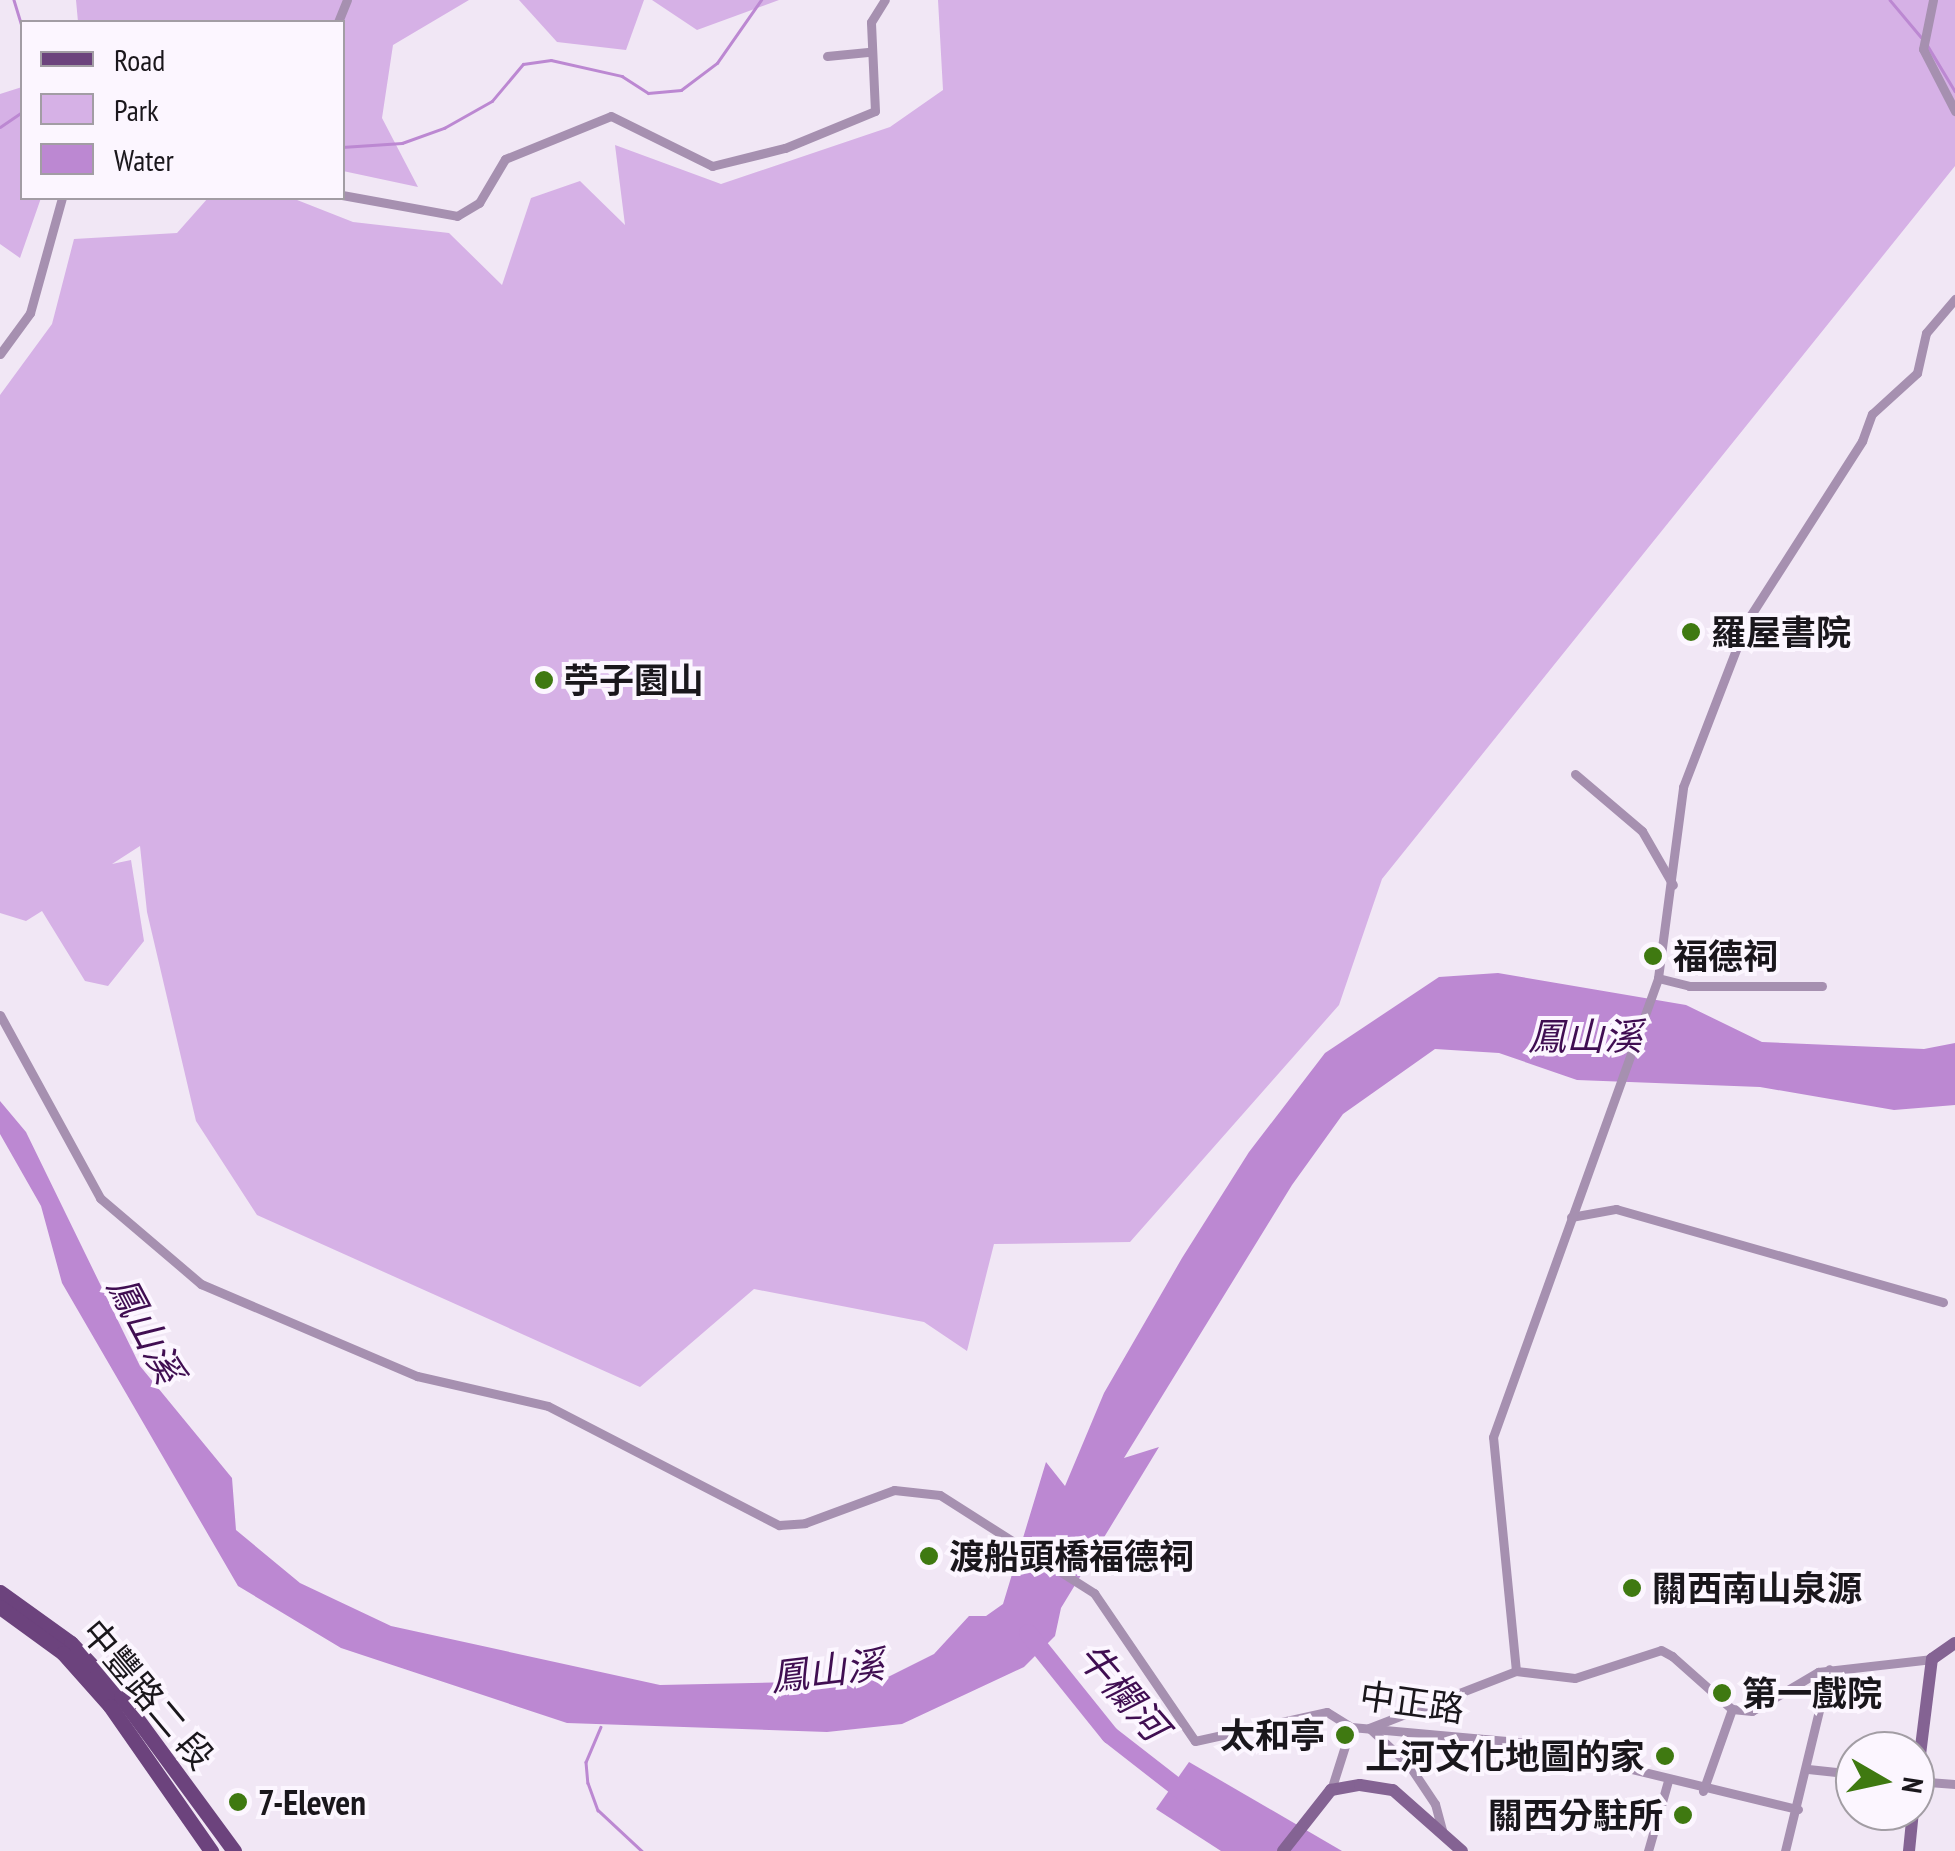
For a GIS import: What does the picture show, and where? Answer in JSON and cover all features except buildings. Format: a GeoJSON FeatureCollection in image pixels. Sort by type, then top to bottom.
{"type":"FeatureCollection","features":[{"type":"Feature","properties":{"kind":"main road","name":"中豐路二 段"},"geometry":{"type":"LineString","coordinates":[[4,1602],[62,1653],[110,1706],[212,1851]]}},
{"type":"Feature","properties":{"kind":"main road","name":"中豐路二 段"},"geometry":{"type":"LineString","coordinates":[[4,1602],[71,1642],[121,1697],[234,1851]]}},
{"type":"Feature","properties":{"kind":"main road"},"geometry":{"type":"LineString","coordinates":[[1922,1731],[1932,1659],[1955,1643]]}},
{"type":"Feature","properties":{"kind":"main road"},"geometry":{"type":"LineString","coordinates":[[1283,1851],[1332,1790],[1380,1786],[1410,1802],[1462,1851]]}},
{"type":"Feature","properties":{"kind":"street"},"geometry":{"type":"LineString","coordinates":[[345,196],[457,216],[479,202],[505,159],[611,116],[712,166],[785,148],[875,111],[868,52],[871,22],[886,0]]}},
{"type":"Feature","properties":{"kind":"street"},"geometry":{"type":"LineString","coordinates":[[1934,0],[1922,42],[1955,110]]}},
{"type":"Feature","properties":{"kind":"street"},"geometry":{"type":"LineString","coordinates":[[827,56],[868,52]]}},
{"type":"Feature","properties":{"kind":"street"},"geometry":{"type":"LineString","coordinates":[[0,354],[30,312],[61,200]]}},
{"type":"Feature","properties":{"kind":"street"},"geometry":{"type":"LineString","coordinates":[[1516,1671],[1492,1437],[1658,978],[1683,788],[1746,621],[1862,441],[1872,414],[1917,373],[1926,332],[1955,299]]}},
{"type":"Feature","properties":{"kind":"street"},"geometry":{"type":"LineString","coordinates":[[1575,774],[1642,831],[1672,885]]}},
{"type":"Feature","properties":{"kind":"street"},"geometry":{"type":"LineString","coordinates":[[1658,978],[1689,986],[1822,986]]}},
{"type":"Feature","properties":{"kind":"street","name":"中正路"},"geometry":{"type":"LineString","coordinates":[[0,1015],[100,1198],[200,1284],[417,1376],[548,1406],[779,1525],[806,1522],[894,1490],[940,1495],[1094,1593],[1195,1741],[1327,1712],[1351,1726],[1520,1742],[1703,1791],[1798,1809]]}},
{"type":"Feature","properties":{"kind":"street"},"geometry":{"type":"LineString","coordinates":[[1571,1217],[1616,1209],[1943,1302]]}},
{"type":"Feature","properties":{"kind":"street"},"geometry":{"type":"LineString","coordinates":[[1442,1833],[1436,1804],[1409,1765],[1369,1728],[1516,1671],[1575,1678],[1660,1650],[1732,1709],[1752,1712],[1830,1669],[1932,1659]]}},
{"type":"Feature","properties":{"kind":"street"},"geometry":{"type":"LineString","coordinates":[[1785,1851],[1830,1669]]}},
{"type":"Feature","properties":{"kind":"street"},"geometry":{"type":"LineString","coordinates":[[1703,1791],[1732,1709]]}},
{"type":"Feature","properties":{"kind":"street"},"geometry":{"type":"LineString","coordinates":[[1332,1790],[1351,1726]]}},
{"type":"Feature","properties":{"kind":"street"},"geometry":{"type":"LineString","coordinates":[[1808,1769],[1835,1772]]}},
{"type":"Feature","properties":{"kind":"street"},"geometry":{"type":"LineString","coordinates":[[1648,1851],[1668,1780]]}},
{"type":"Feature","properties":{"kind":"green space"},"geometry":{"type":"Polygon","coordinates":[[[76,0],[469,0],[393,45],[382,118],[418,187],[345,171],[345,20],[78,20],[76,0]]]}},
{"type":"Feature","properties":{"kind":"green space"},"geometry":{"type":"Polygon","coordinates":[[[519,0],[644,0],[626,50],[557,42],[519,0]]]}},
{"type":"Feature","properties":{"kind":"green space"},"geometry":{"type":"Polygon","coordinates":[[[652,0],[779,0],[697,30],[652,0]]]}},
{"type":"Feature","properties":{"kind":"green space"},"geometry":{"type":"Polygon","coordinates":[[[938,0],[1955,0],[1955,166],[1382,879],[1339,1005],[1130,1242],[994,1244],[967,1351],[924,1322],[754,1289],[640,1387],[257,1215],[196,1121],[147,912],[140,846],[112,864],[131,860],[144,941],[108,986],[85,981],[42,911],[26,921],[0,913],[0,395],[52,324],[74,239],[177,233],[206,200],[297,200],[353,222],[449,233],[502,285],[531,198],[580,181],[625,225],[615,145],[721,184],[890,127],[943,90],[938,0]]]}},
{"type":"Feature","properties":{"kind":"green space"},"geometry":{"type":"Polygon","coordinates":[[[20,88],[20,200],[40,200],[20,258],[0,244],[0,94],[20,88]]]}},
{"type":"Feature","properties":{"kind":"water","name":"鳳山溪"},"geometry":{"type":"Polygon","coordinates":[[[1498,973],[1686,1005],[1762,1042],[1924,1049],[1955,1043],[1955,1105],[1894,1110],[1760,1087],[1577,1080],[1499,1053],[1435,1049],[1343,1114],[1292,1185],[1124,1458],[1159,1447],[1061,1608],[1055,1636],[1024,1667],[902,1724],[827,1732],[567,1723],[341,1648],[238,1586],[62,1283],[41,1206],[0,1134],[0,1101],[26,1132],[140,1366],[232,1478],[236,1530],[300,1583],[391,1626],[660,1685],[882,1680],[934,1654],[969,1616],[986,1616],[1003,1604],[1046,1462],[1065,1486],[1104,1393],[1182,1258],[1249,1152],[1325,1053],[1439,977],[1498,973]]]}},
{"type":"Feature","properties":{"kind":"water","name":"牛欄河"},"geometry":{"type":"Polygon","coordinates":[[[1189,1762],[1342,1851],[1221,1851],[1156,1809],[1189,1762]]]}},
{"type":"Feature","properties":{"kind":"waterway"},"geometry":{"type":"LineString","coordinates":[[14,0],[20,20]]}},
{"type":"Feature","properties":{"kind":"waterway"},"geometry":{"type":"LineString","coordinates":[[345,147],[402,143],[444,128],[492,101],[523,64],[551,60],[622,76],[648,93],[681,90],[717,63],[761,0]]}},
{"type":"Feature","properties":{"kind":"waterway"},"geometry":{"type":"LineString","coordinates":[[1890,0],[1921,37]]}},
{"type":"Feature","properties":{"kind":"waterway"},"geometry":{"type":"LineString","coordinates":[[1926,43],[1955,91]]}},
{"type":"Feature","properties":{"kind":"waterway"},"geometry":{"type":"LineString","coordinates":[[0,127],[20,113]]}},
{"type":"Feature","properties":{"kind":"waterway"},"geometry":{"type":"LineString","coordinates":[[1028,1633],[1110,1735],[1191,1798]]}},
{"type":"Feature","properties":{"kind":"waterway"},"geometry":{"type":"LineString","coordinates":[[601,1727],[586,1762],[588,1783],[598,1810],[642,1851]]}},
{"type":"Feature","properties":{"kind":"place","name":"羅屋書院"},"geometry":{"type":"Point","coordinates":[1691,632]}},
{"type":"Feature","properties":{"kind":"place","name":"苧子園山"},"geometry":{"type":"Point","coordinates":[544,680]}},
{"type":"Feature","properties":{"kind":"place","name":"福德祠"},"geometry":{"type":"Point","coordinates":[1653,956]}},
{"type":"Feature","properties":{"kind":"place","name":"渡船頭橋福德祠"},"geometry":{"type":"Point","coordinates":[929,1556]}},
{"type":"Feature","properties":{"kind":"place","name":"關西南山泉源"},"geometry":{"type":"Point","coordinates":[1632,1588]}},
{"type":"Feature","properties":{"kind":"place","name":"第一戲院"},"geometry":{"type":"Point","coordinates":[1722,1693]}},
{"type":"Feature","properties":{"kind":"place","name":"太和亭"},"geometry":{"type":"Point","coordinates":[1345,1735]}},
{"type":"Feature","properties":{"kind":"place","name":"上河文化地圖的家"},"geometry":{"type":"Point","coordinates":[1665,1756]}},
{"type":"Feature","properties":{"kind":"place","name":"7-Eleven"},"geometry":{"type":"Point","coordinates":[238,1802]}},
{"type":"Feature","properties":{"kind":"place","name":"關西分駐所"},"geometry":{"type":"Point","coordinates":[1683,1815]}}]}
